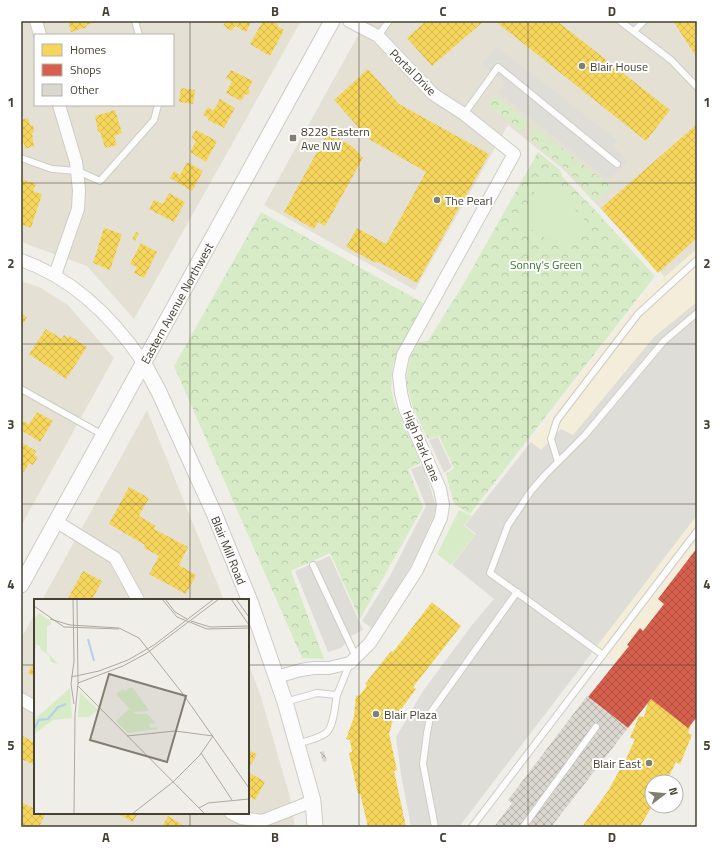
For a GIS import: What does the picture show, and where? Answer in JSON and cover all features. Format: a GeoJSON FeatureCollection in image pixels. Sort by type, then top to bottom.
{"type":"FeatureCollection","features":[{"type":"Feature","properties":{"kind":"street"},"geometry":{"type":"LineString","coordinates":[[36,21],[40,34]]}},
{"type":"Feature","properties":{"kind":"street","name":"Eastern Avenue Northwest"},"geometry":{"type":"LineString","coordinates":[[21,585],[332,21]]}},
{"type":"Feature","properties":{"kind":"street","name":"Portal Drive"},"geometry":{"type":"LineString","coordinates":[[349,21],[378,36],[433,94],[464,114],[514,154]]}},
{"type":"Feature","properties":{"kind":"street"},"geometry":{"type":"LineString","coordinates":[[55,275],[78,209],[80,190],[78,171],[59,106]]}},
{"type":"Feature","properties":{"kind":"street","name":"High Park Lane"},"geometry":{"type":"LineString","coordinates":[[353,660],[370,643],[417,570],[441,518],[443,505],[440,489],[406,409],[401,393],[399,375],[403,356],[514,154]]}},
{"type":"Feature","properties":{"kind":"street"},"geometry":{"type":"LineString","coordinates":[[21,260],[55,275],[82,294],[125,336],[143,362]]}},
{"type":"Feature","properties":{"kind":"street","name":"Blair Mill Road"},"geometry":{"type":"LineString","coordinates":[[143,362],[160,392],[214,513],[248,599]]}},
{"type":"Feature","properties":{"kind":"street"},"geometry":{"type":"LineString","coordinates":[[57,522],[115,558],[137,599]]}},
{"type":"Feature","properties":{"kind":"street","name":"Blair Mill Road"},"geometry":{"type":"LineString","coordinates":[[250,604],[285,702],[316,818]]}},
{"type":"Feature","properties":{"kind":"street"},"geometry":{"type":"LineString","coordinates":[[276,677],[301,670],[329,668],[353,660]]}},
{"type":"Feature","properties":{"kind":"street"},"geometry":{"type":"LineString","coordinates":[[21,699],[34,706]]}},
{"type":"Feature","properties":{"kind":"street"},"geometry":{"type":"LineString","coordinates":[[233,814],[242,818],[262,821],[316,818]]}},
{"type":"Feature","properties":{"kind":"lane"},"geometry":{"type":"LineString","coordinates":[[135,21],[139,34]]}},
{"type":"Feature","properties":{"kind":"lane"},"geometry":{"type":"LineString","coordinates":[[378,36],[388,21]]}},
{"type":"Feature","properties":{"kind":"lane"},"geometry":{"type":"LineString","coordinates":[[620,21],[671,60],[697,87]]}},
{"type":"Feature","properties":{"kind":"lane"},"geometry":{"type":"LineString","coordinates":[[634,31],[644,21]]}},
{"type":"Feature","properties":{"kind":"lane"},"geometry":{"type":"LineString","coordinates":[[464,114],[498,67],[617,164]]}},
{"type":"Feature","properties":{"kind":"lane"},"geometry":{"type":"LineString","coordinates":[[21,158],[52,169],[78,171],[100,181],[154,120],[158,106]]}},
{"type":"Feature","properties":{"kind":"lane"},"geometry":{"type":"LineString","coordinates":[[558,462],[552,439],[557,420],[638,314],[697,260]]}},
{"type":"Feature","properties":{"kind":"lane"},"geometry":{"type":"LineString","coordinates":[[603,655],[490,573],[508,525],[531,491],[585,435],[664,341],[695,317]]}},
{"type":"Feature","properties":{"kind":"lane"},"geometry":{"type":"LineString","coordinates":[[21,389],[104,435]]}},
{"type":"Feature","properties":{"kind":"lane"},"geometry":{"type":"LineString","coordinates":[[472,827],[697,531]]}},
{"type":"Feature","properties":{"kind":"lane"},"geometry":{"type":"LineString","coordinates":[[297,744],[328,732],[331,727],[337,695],[353,660],[314,565]]}},
{"type":"Feature","properties":{"kind":"lane"},"geometry":{"type":"LineString","coordinates":[[435,827],[423,764],[431,712],[517,592]]}},
{"type":"Feature","properties":{"kind":"lane"},"geometry":{"type":"LineString","coordinates":[[285,702],[317,693],[337,695]]}},
{"type":"Feature","properties":{"kind":"lane"},"geometry":{"type":"LineString","coordinates":[[523,827],[596,727]]}},
{"type":"Feature","properties":{"kind":"shaded area"},"geometry":{"type":"Polygon","coordinates":[[[21,21],[301,21],[134,319],[87,266],[21,242],[21,21]]]}},
{"type":"Feature","properties":{"kind":"shaded area"},"geometry":{"type":"Polygon","coordinates":[[[366,21],[697,21],[697,249],[665,277],[564,170],[508,125],[415,290],[264,205],[366,21]]]}},
{"type":"Feature","properties":{"kind":"shaded area"},"geometry":{"type":"Polygon","coordinates":[[[496,46],[617,140],[613,146],[625,158],[627,164],[608,180],[499,93],[505,83],[482,64],[496,46]]]}},
{"type":"Feature","properties":{"kind":"shaded area"},"geometry":{"type":"Polygon","coordinates":[[[697,249],[697,720],[618,662],[610,660],[490,573],[507,472],[638,300],[697,249]]]}},
{"type":"Feature","properties":{"kind":"shaded area"},"geometry":{"type":"Polygon","coordinates":[[[21,281],[39,287],[68,305],[114,358],[21,526],[21,281]]]}},
{"type":"Feature","properties":{"kind":"shaded area"},"geometry":{"type":"Polygon","coordinates":[[[697,302],[697,515],[459,827],[411,827],[396,737],[423,691],[472,625],[494,599],[452,565],[476,534],[465,525],[531,442],[541,450],[561,429],[573,435],[654,337],[697,302]]]}},
{"type":"Feature","properties":{"kind":"shaded area"},"geometry":{"type":"Polygon","coordinates":[[[147,410],[224,599],[43,599],[147,410]]]}},
{"type":"Feature","properties":{"kind":"shaded area"},"geometry":{"type":"Polygon","coordinates":[[[438,437],[452,467],[444,473],[429,440],[438,437]]]}},
{"type":"Feature","properties":{"kind":"shaded area"},"geometry":{"type":"Polygon","coordinates":[[[423,465],[437,509],[414,560],[373,629],[362,621],[390,576],[426,506],[411,469],[423,465]]]}},
{"type":"Feature","properties":{"kind":"shaded area"},"geometry":{"type":"Polygon","coordinates":[[[330,556],[363,630],[353,635],[341,648],[328,652],[295,571],[330,556]]]}},
{"type":"Feature","properties":{"kind":"shaded area"},"geometry":{"type":"Polygon","coordinates":[[[34,615],[34,814],[249,814],[249,665],[261,697],[290,797],[295,827],[21,827],[21,639],[34,615]]]}},
{"type":"Feature","properties":{"kind":"green space"},"geometry":{"type":"Polygon","coordinates":[[[495,95],[529,122],[521,132],[487,105],[495,95]]]}},
{"type":"Feature","properties":{"kind":"green space"},"geometry":{"type":"Polygon","coordinates":[[[536,128],[612,187],[595,202],[566,169],[528,138],[536,128]]]}},
{"type":"Feature","properties":{"kind":"green space","name":"Sonny's Green"},"geometry":{"type":"Polygon","coordinates":[[[538,152],[560,170],[562,176],[655,276],[470,514],[454,504],[446,474],[454,468],[439,436],[428,439],[413,408],[406,381],[410,357],[419,342],[428,341],[463,285],[538,152]]]}},
{"type":"Feature","properties":{"kind":"green space"},"geometry":{"type":"Polygon","coordinates":[[[541,179],[562,195],[587,223],[568,253],[519,221],[541,179]]]}},
{"type":"Feature","properties":{"kind":"green space"},"geometry":{"type":"Polygon","coordinates":[[[261,212],[425,304],[393,364],[391,389],[395,405],[421,463],[408,469],[423,507],[360,619],[330,553],[291,571],[324,659],[302,658],[174,366],[261,212]]]}},
{"type":"Feature","properties":{"kind":"green space"},"geometry":{"type":"Polygon","coordinates":[[[459,510],[472,516],[464,525],[475,535],[451,565],[437,554],[459,510]]]}},
{"type":"Feature","properties":{"kind":"building: Homes"},"geometry":{"type":"Polygon","coordinates":[[[68,21],[100,21],[86,25],[87,27],[71,32],[68,21]]]}},
{"type":"Feature","properties":{"kind":"building: Homes"},"geometry":{"type":"Polygon","coordinates":[[[226,21],[252,21],[246,32],[235,26],[232,31],[223,26],[226,21]]]}},
{"type":"Feature","properties":{"kind":"building: Homes"},"geometry":{"type":"Polygon","coordinates":[[[263,21],[272,23],[273,21],[278,24],[277,26],[284,30],[270,56],[250,44],[263,21]]]}},
{"type":"Feature","properties":{"kind":"building: Homes"},"geometry":{"type":"Polygon","coordinates":[[[426,21],[484,21],[432,66],[407,38],[426,21]]]}},
{"type":"Feature","properties":{"kind":"building: Homes","name":"Blair House"},"geometry":{"type":"Polygon","coordinates":[[[495,21],[557,21],[670,110],[646,141],[495,21]]]}},
{"type":"Feature","properties":{"kind":"building: Homes"},"geometry":{"type":"Polygon","coordinates":[[[673,21],[697,21],[697,58],[673,21]]]}},
{"type":"Feature","properties":{"kind":"building: Homes","name":"The Pearl"},"geometry":{"type":"Polygon","coordinates":[[[368,69],[399,104],[489,154],[417,283],[377,261],[376,263],[346,247],[357,228],[386,244],[426,172],[369,139],[334,100],[368,69]]]}},
{"type":"Feature","properties":{"kind":"building: Homes"},"geometry":{"type":"Polygon","coordinates":[[[231,70],[253,81],[248,89],[250,91],[248,95],[245,94],[241,101],[226,93],[232,81],[226,78],[231,70]]]}},
{"type":"Feature","properties":{"kind":"building: Homes"},"geometry":{"type":"Polygon","coordinates":[[[181,88],[195,90],[193,104],[179,102],[181,88]]]}},
{"type":"Feature","properties":{"kind":"building: Homes"},"geometry":{"type":"Polygon","coordinates":[[[220,99],[235,108],[224,128],[208,120],[209,118],[203,115],[208,107],[213,111],[220,99]]]}},
{"type":"Feature","properties":{"kind":"building: Homes"},"geometry":{"type":"Polygon","coordinates":[[[115,110],[122,133],[114,136],[117,145],[105,148],[100,131],[98,132],[95,116],[115,110]]]}},
{"type":"Feature","properties":{"kind":"building: Homes"},"geometry":{"type":"Polygon","coordinates":[[[28,118],[30,125],[33,125],[34,132],[32,133],[34,146],[25,149],[24,143],[21,144],[21,120],[28,118]]]}},
{"type":"Feature","properties":{"kind":"building: Homes"},"geometry":{"type":"Polygon","coordinates":[[[697,124],[697,238],[658,273],[601,208],[697,124]]]}},
{"type":"Feature","properties":{"kind":"building: Homes"},"geometry":{"type":"Polygon","coordinates":[[[196,130],[217,141],[206,162],[190,152],[196,141],[191,138],[196,130]]]}},
{"type":"Feature","properties":{"kind":"building: Homes"},"geometry":{"type":"Polygon","coordinates":[[[328,132],[353,147],[363,158],[325,226],[318,222],[314,229],[284,212],[328,132]]]}},
{"type":"Feature","properties":{"kind":"building: Homes"},"geometry":{"type":"Polygon","coordinates":[[[187,162],[203,171],[192,191],[170,178],[174,171],[180,175],[187,162]]]}},
{"type":"Feature","properties":{"kind":"building: Homes"},"geometry":{"type":"Polygon","coordinates":[[[21,179],[36,184],[33,191],[42,194],[31,228],[21,224],[21,179]]]}},
{"type":"Feature","properties":{"kind":"building: Homes"},"geometry":{"type":"Polygon","coordinates":[[[169,193],[185,202],[174,222],[149,209],[154,200],[163,204],[169,193]]]}},
{"type":"Feature","properties":{"kind":"building: Homes"},"geometry":{"type":"Polygon","coordinates":[[[104,228],[122,234],[110,270],[93,263],[104,228]]]}},
{"type":"Feature","properties":{"kind":"building: Homes"},"geometry":{"type":"Polygon","coordinates":[[[136,232],[139,233],[135,241],[132,239],[136,232]]]}},
{"type":"Feature","properties":{"kind":"building: Homes"},"geometry":{"type":"Polygon","coordinates":[[[141,243],[157,252],[144,278],[134,273],[137,267],[130,264],[141,243]]]}},
{"type":"Feature","properties":{"kind":"building: Homes"},"geometry":{"type":"Polygon","coordinates":[[[21,313],[27,317],[21,327],[21,313]]]}},
{"type":"Feature","properties":{"kind":"building: Homes"},"geometry":{"type":"Polygon","coordinates":[[[46,329],[62,339],[64,335],[69,338],[70,336],[87,347],[66,379],[29,354],[46,329]]]}},
{"type":"Feature","properties":{"kind":"building: Homes"},"geometry":{"type":"Polygon","coordinates":[[[37,412],[53,421],[40,442],[21,430],[21,424],[23,421],[29,424],[37,412]]]}},
{"type":"Feature","properties":{"kind":"building: Homes"},"geometry":{"type":"Polygon","coordinates":[[[21,442],[36,451],[34,455],[38,457],[33,465],[29,463],[24,472],[21,470],[21,442]]]}},
{"type":"Feature","properties":{"kind":"building: Homes"},"geometry":{"type":"Polygon","coordinates":[[[129,487],[149,498],[139,516],[156,526],[154,529],[188,547],[179,565],[196,575],[186,594],[149,574],[159,556],[144,548],[145,545],[109,524],[129,487]]]}},
{"type":"Feature","properties":{"kind":"building: Homes"},"geometry":{"type":"Polygon","coordinates":[[[83,571],[102,581],[93,599],[68,599],[83,571]]]}},
{"type":"Feature","properties":{"kind":"building: Homes","name":"Blair Plaza"},"geometry":{"type":"Polygon","coordinates":[[[432,602],[461,626],[413,687],[416,689],[393,720],[389,734],[397,770],[394,771],[406,827],[368,827],[360,793],[358,794],[349,753],[352,752],[350,740],[346,739],[354,717],[356,695],[359,696],[367,686],[365,684],[391,651],[393,652],[432,602]]]}},
{"type":"Feature","properties":{"kind":"building: Homes"},"geometry":{"type":"Polygon","coordinates":[[[34,662],[34,676],[28,673],[34,662]]]}},
{"type":"Feature","properties":{"kind":"building: Homes","name":"Blair East"},"geometry":{"type":"Polygon","coordinates":[[[649,699],[694,714],[688,733],[692,735],[680,764],[676,762],[670,774],[644,774],[644,814],[647,814],[640,827],[582,827],[608,791],[635,739],[630,738],[639,716],[644,717],[649,699]]]}},
{"type":"Feature","properties":{"kind":"building: Homes"},"geometry":{"type":"Polygon","coordinates":[[[21,735],[34,742],[34,765],[21,759],[21,735]]]}},
{"type":"Feature","properties":{"kind":"building: Homes"},"geometry":{"type":"Polygon","coordinates":[[[249,750],[257,754],[249,768],[249,750]]]}},
{"type":"Feature","properties":{"kind":"building: Homes"},"geometry":{"type":"Polygon","coordinates":[[[249,773],[265,782],[255,800],[249,797],[249,773]]]}},
{"type":"Feature","properties":{"kind":"building: Homes"},"geometry":{"type":"Polygon","coordinates":[[[21,802],[34,808],[34,814],[45,815],[39,827],[21,827],[21,802]]]}},
{"type":"Feature","properties":{"kind":"building: Homes"},"geometry":{"type":"Polygon","coordinates":[[[118,814],[137,814],[133,822],[118,814]]]}},
{"type":"Feature","properties":{"kind":"building: Homes"},"geometry":{"type":"Polygon","coordinates":[[[168,816],[186,827],[162,827],[168,816]]]}},
{"type":"Feature","properties":{"kind":"building: Shops"},"geometry":{"type":"Polygon","coordinates":[[[697,548],[697,717],[688,728],[651,699],[628,728],[588,697],[629,646],[627,645],[640,628],[643,631],[664,604],[658,599],[697,548]]]}},
{"type":"Feature","properties":{"kind":"building: Other"},"geometry":{"type":"Polygon","coordinates":[[[587,696],[628,728],[551,827],[494,827],[512,803],[508,800],[587,696]]]}},
{"type":"Feature","properties":{"kind":"building: Other"},"geometry":{"type":"Polygon","coordinates":[[[324,751],[327,761],[323,762],[320,752],[324,751]]]}},
{"type":"Feature","properties":{"kind":"place","name":"Blair House"},"geometry":{"type":"Point","coordinates":[582,66]}},
{"type":"Feature","properties":{"kind":"place","name":"8228 Eastern Ave NW"},"geometry":{"type":"Point","coordinates":[293,138]}},
{"type":"Feature","properties":{"kind":"place","name":"The Pearl"},"geometry":{"type":"Point","coordinates":[437,200]}},
{"type":"Feature","properties":{"kind":"place","name":"Blair Plaza"},"geometry":{"type":"Point","coordinates":[376,714]}},
{"type":"Feature","properties":{"kind":"place","name":"Blair East"},"geometry":{"type":"Point","coordinates":[649,763]}}]}
